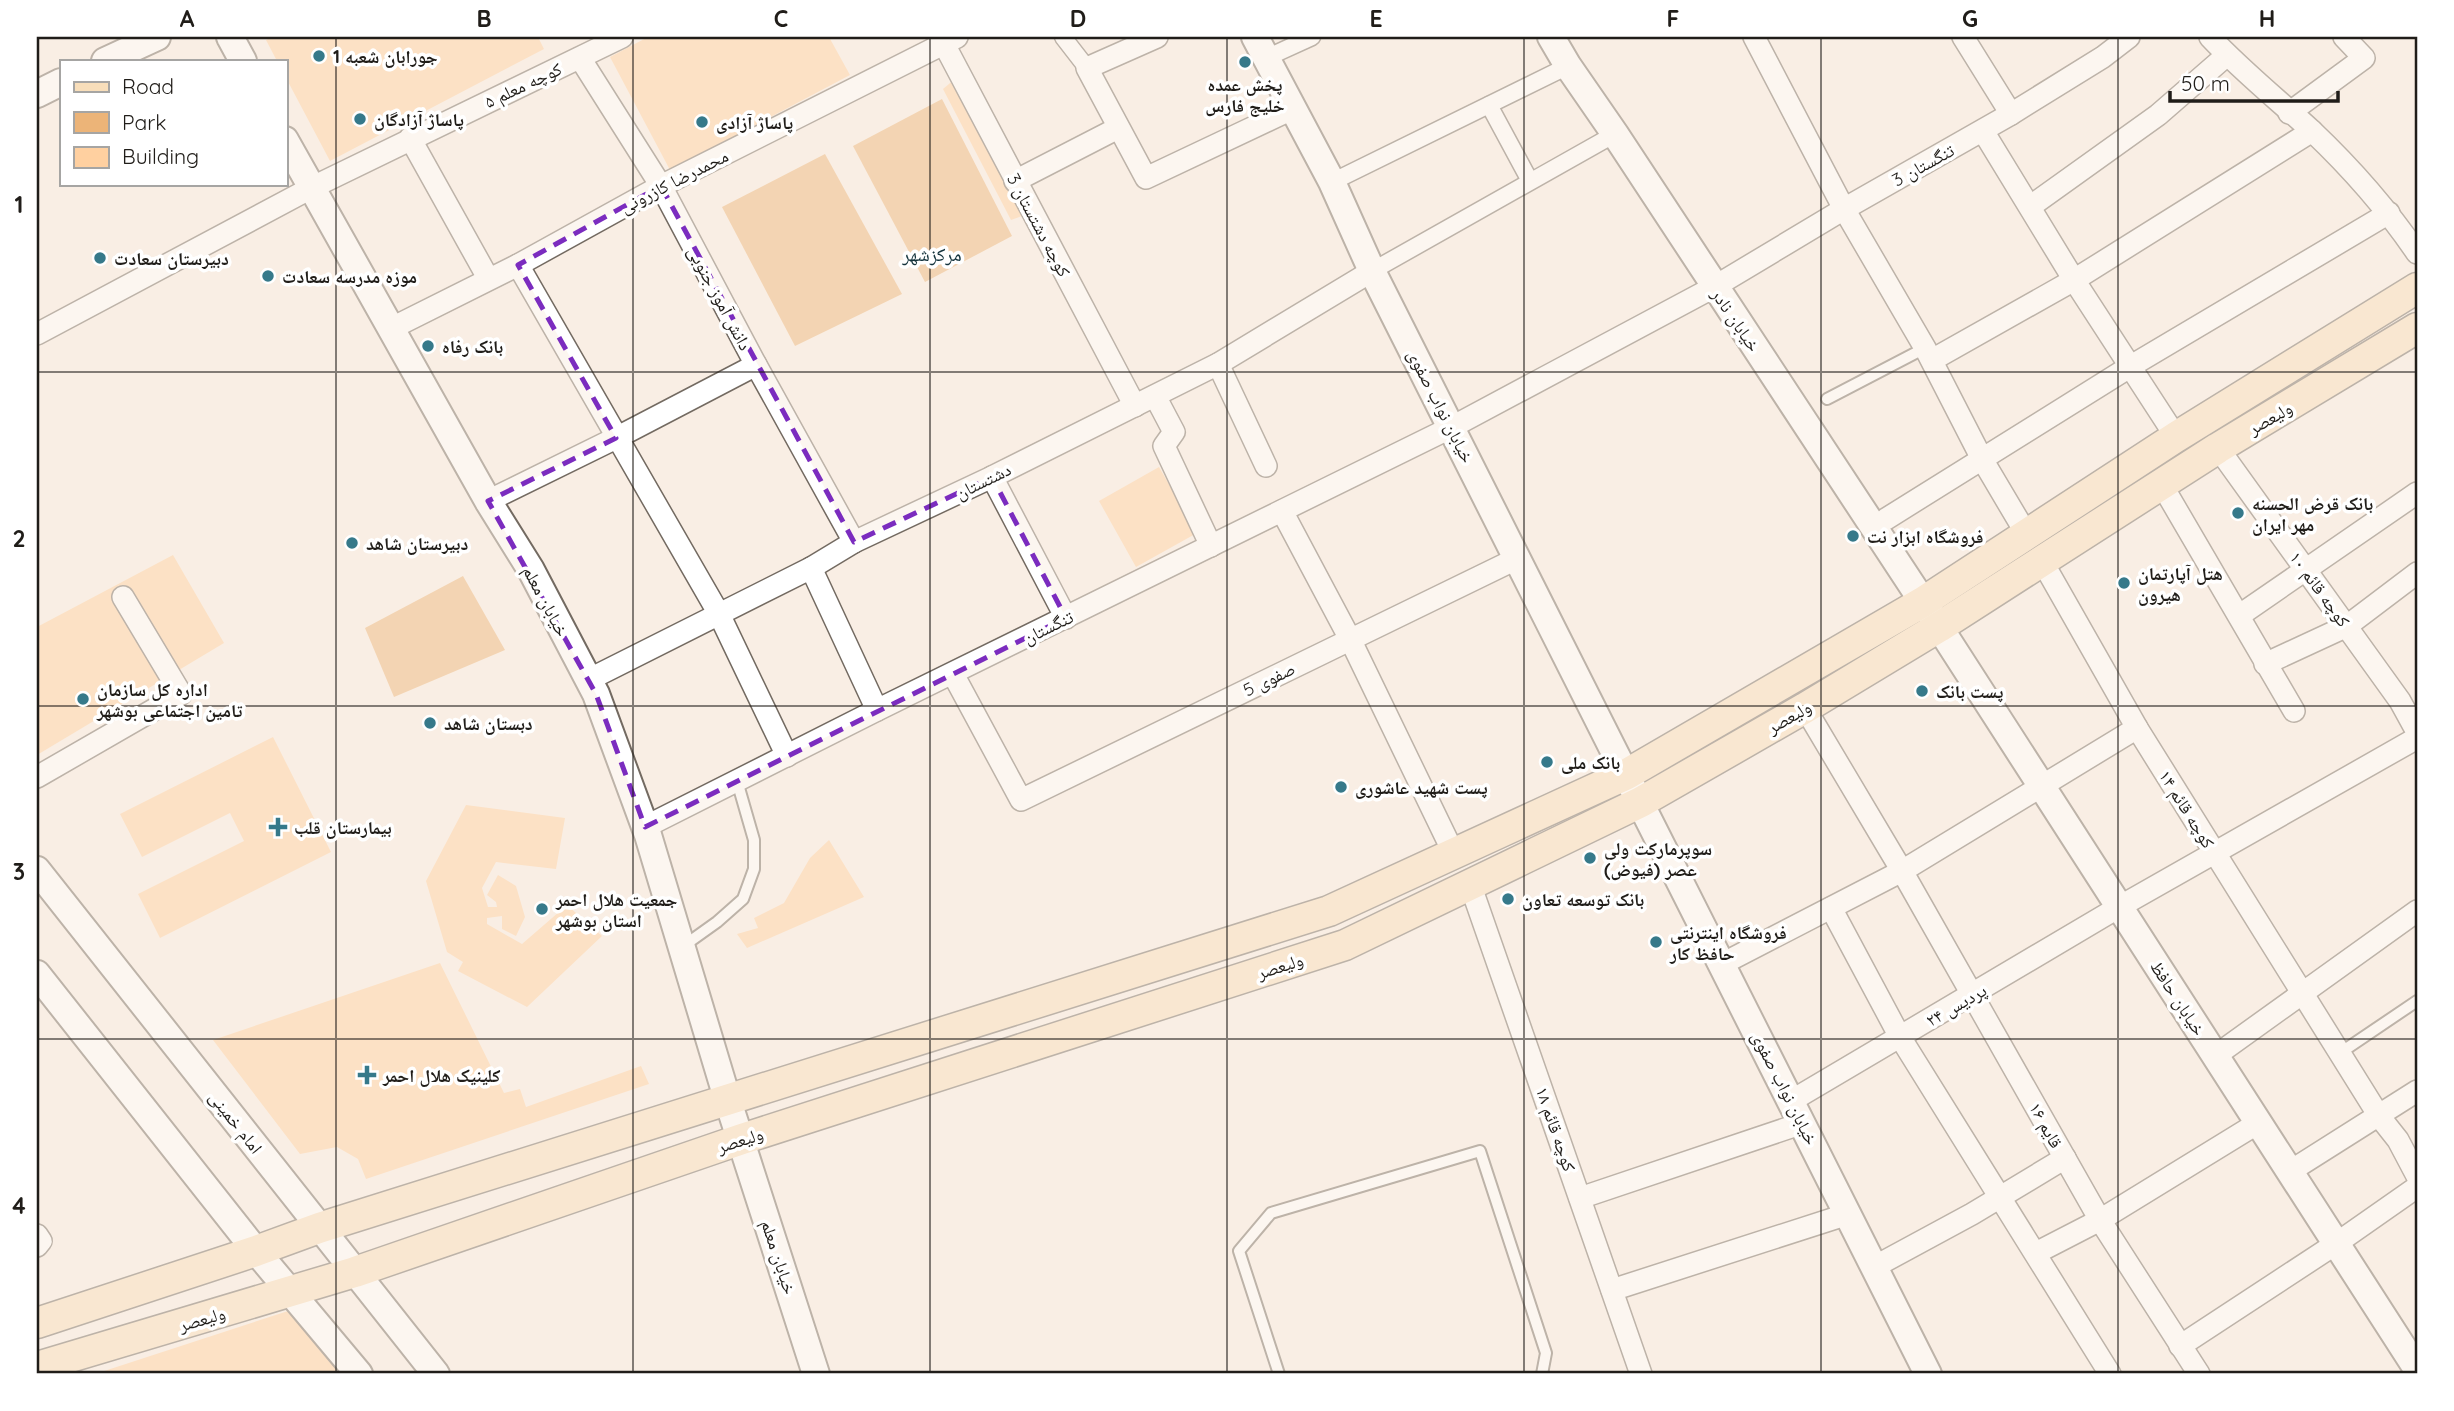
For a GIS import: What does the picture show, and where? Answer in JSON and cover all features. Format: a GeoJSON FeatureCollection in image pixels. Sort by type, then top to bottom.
{"type":"FeatureCollection","features":[{"type":"Feature","properties":{"kind":"main road","name":"ولیعصر"},"geometry":{"type":"LineString","coordinates":[[37,1323],[319,1228],[1329,911],[1627,774],[1923,602],[2176,437],[2417,288]]}},
{"type":"Feature","properties":{"kind":"main road","name":"ولیعصر"},"geometry":{"type":"LineString","coordinates":[[37,1367],[292,1293],[742,1139],[1345,945],[1641,802],[1805,708],[1939,627],[2218,448],[2416,331]]}},
{"type":"Feature","properties":{"kind":"main road"},"geometry":{"type":"LineString","coordinates":[[1213,947],[1225,984]]}},
{"type":"Feature","properties":{"kind":"street"},"geometry":{"type":"LineString","coordinates":[[107,60],[157,37]]}},
{"type":"Feature","properties":{"kind":"street"},"geometry":{"type":"LineString","coordinates":[[230,37],[242,60]]}},
{"type":"Feature","properties":{"kind":"street","name":"کوچه معلم ۵"},"geometry":{"type":"LineString","coordinates":[[37,334],[311,188],[622,37]]}},
{"type":"Feature","properties":{"kind":"street"},"geometry":{"type":"LineString","coordinates":[[1063,37],[1087,68],[1146,177],[1292,109]]}},
{"type":"Feature","properties":{"kind":"street"},"geometry":{"type":"LineString","coordinates":[[1087,68],[1157,37]]}},
{"type":"Feature","properties":{"kind":"street"},"geometry":{"type":"LineString","coordinates":[[1261,48],[1312,37]]}},
{"type":"Feature","properties":{"kind":"street","name":"خیابان نادر"},"geometry":{"type":"LineString","coordinates":[[1551,37],[1567,66],[1615,134],[1939,627]]}},
{"type":"Feature","properties":{"kind":"street"},"geometry":{"type":"LineString","coordinates":[[1754,37],[1844,208],[1928,354],[1982,459],[2027,535]]}},
{"type":"Feature","properties":{"kind":"street"},"geometry":{"type":"LineString","coordinates":[[1963,37],[2011,114]]}},
{"type":"Feature","properties":{"kind":"street","name":"تنگستان 3"},"geometry":{"type":"LineString","coordinates":[[1452,427],[1714,287],[1844,208],[1983,131],[2103,57],[2129,37]]}},
{"type":"Feature","properties":{"kind":"street"},"geometry":{"type":"LineString","coordinates":[[2210,37],[2289,113],[2312,131],[2389,213],[2417,253]]}},
{"type":"Feature","properties":{"kind":"street"},"geometry":{"type":"LineString","coordinates":[[2289,113],[2364,58],[2344,37]]}},
{"type":"Feature","properties":{"kind":"street","name":"کوچه دشتستان 3"},"geometry":{"type":"LineString","coordinates":[[951,41],[1015,180],[1135,406]]}},
{"type":"Feature","properties":{"kind":"street","name":"محمدرضا کازرونی"},"geometry":{"type":"LineString","coordinates":[[392,328],[518,265],[661,187],[951,41]]}},
{"type":"Feature","properties":{"kind":"street","name":"خیابان نواب صفوی"},"geometry":{"type":"LineString","coordinates":[[1261,48],[1332,182],[1373,271],[1928,1374]]}},
{"type":"Feature","properties":{"kind":"street"},"geometry":{"type":"LineString","coordinates":[[2031,206],[2158,115],[2227,55]]}},
{"type":"Feature","properties":{"kind":"street","name":"دانش آموز جنوبی"},"geometry":{"type":"LineString","coordinates":[[580,58],[661,187],[755,365],[854,542]]}},
{"type":"Feature","properties":{"kind":"street"},"geometry":{"type":"LineString","coordinates":[[1332,182],[1567,66]]}},
{"type":"Feature","properties":{"kind":"street"},"geometry":{"type":"LineString","coordinates":[[1489,106],[1530,181]]}},
{"type":"Feature","properties":{"kind":"street"},"geometry":{"type":"LineString","coordinates":[[1015,180],[1118,128]]}},
{"type":"Feature","properties":{"kind":"street"},"geometry":{"type":"LineString","coordinates":[[1983,131],[2074,280],[2176,437]]}},
{"type":"Feature","properties":{"kind":"street"},"geometry":{"type":"LineString","coordinates":[[1928,354],[2074,280],[2312,131]]}},
{"type":"Feature","properties":{"kind":"street"},"geometry":{"type":"LineString","coordinates":[[1373,271],[1615,134]]}},
{"type":"Feature","properties":{"kind":"street"},"geometry":{"type":"LineString","coordinates":[[410,138],[488,278]]}},
{"type":"Feature","properties":{"kind":"street","name":"خیابان معلم"},"geometry":{"type":"LineString","coordinates":[[287,144],[488,501],[531,570],[596,694],[645,827],[727,1098],[816,1374]]}},
{"type":"Feature","properties":{"kind":"street"},"geometry":{"type":"LineString","coordinates":[[1886,519],[2131,366],[2389,213]]}},
{"type":"Feature","properties":{"kind":"street"},"geometry":{"type":"LineString","coordinates":[[518,265],[719,614],[787,756]]}},
{"type":"Feature","properties":{"kind":"street","name":"دشتستان"},"geometry":{"type":"LineString","coordinates":[[588,680],[811,568],[854,542],[992,477],[1218,364],[1373,271]]}},
{"type":"Feature","properties":{"kind":"street"},"geometry":{"type":"LineString","coordinates":[[1218,364],[1266,466]]}},
{"type":"Feature","properties":{"kind":"street"},"geometry":{"type":"LineString","coordinates":[[488,501],[755,365]]}},
{"type":"Feature","properties":{"kind":"street"},"geometry":{"type":"LineString","coordinates":[[1155,396],[1174,432],[1164,446],[1211,546]]}},
{"type":"Feature","properties":{"kind":"street","name":"تنگستان"},"geometry":{"type":"LineString","coordinates":[[645,827],[1452,427]]}},
{"type":"Feature","properties":{"kind":"street","name":"کوچه قائم ۱۰"},"geometry":{"type":"LineString","coordinates":[[2218,448],[2347,626],[2409,695],[2417,732]]}},
{"type":"Feature","properties":{"kind":"street"},"geometry":{"type":"LineString","coordinates":[[992,477],[1066,618]]}},
{"type":"Feature","properties":{"kind":"street"},"geometry":{"type":"LineString","coordinates":[[2162,485],[2294,712]]}},
{"type":"Feature","properties":{"kind":"street"},"geometry":{"type":"LineString","coordinates":[[2240,615],[2417,493]]}},
{"type":"Feature","properties":{"kind":"street"},"geometry":{"type":"LineString","coordinates":[[1282,511],[1350,639],[1454,854]]}},
{"type":"Feature","properties":{"kind":"street","name":"صفوی 5"},"geometry":{"type":"LineString","coordinates":[[953,674],[1020,800],[1518,558]]}},
{"type":"Feature","properties":{"kind":"street","name":"کوچه قائم ۱۴"},"geometry":{"type":"LineString","coordinates":[[2042,561],[2137,727],[2379,1115],[2398,1140],[2417,1176]]}},
{"type":"Feature","properties":{"kind":"street"},"geometry":{"type":"LineString","coordinates":[[811,568],[877,710]]}},
{"type":"Feature","properties":{"kind":"street"},"geometry":{"type":"LineString","coordinates":[[2265,664],[2347,626],[2417,573]]}},
{"type":"Feature","properties":{"kind":"street"},"geometry":{"type":"LineString","coordinates":[[37,777],[181,694],[123,597]]}},
{"type":"Feature","properties":{"kind":"street","name":"خیابان حافظ"},"geometry":{"type":"LineString","coordinates":[[1939,627],[2417,1369]]}},
{"type":"Feature","properties":{"kind":"street","name":"قایم ۱۶"},"geometry":{"type":"LineString","coordinates":[[1805,708],[1902,871],[2100,1220],[2199,1374]]}},
{"type":"Feature","properties":{"kind":"street"},"geometry":{"type":"LineString","coordinates":[[1722,964],[1902,871],[2137,727]]}},
{"type":"Feature","properties":{"kind":"street","name":"پردیس ۲۴"},"geometry":{"type":"LineString","coordinates":[[1580,1198],[1797,1112],[1900,1037],[2119,907],[2417,738]]}},
{"type":"Feature","properties":{"kind":"street","name":"امام خمینی"},"geometry":{"type":"LineString","coordinates":[[37,870],[436,1374]]}},
{"type":"Feature","properties":{"kind":"street","name":"کوچه قائم ۱۸"},"geometry":{"type":"LineString","coordinates":[[1470,884],[1642,1374]]}},
{"type":"Feature","properties":{"kind":"street"},"geometry":{"type":"LineString","coordinates":[[1831,908],[1900,1037],[2110,1374]]}},
{"type":"Feature","properties":{"kind":"street"},"geometry":{"type":"LineString","coordinates":[[2215,1056],[2417,911]]}},
{"type":"Feature","properties":{"kind":"street"},"geometry":{"type":"LineString","coordinates":[[37,974],[256,1251],[359,1374]]}},
{"type":"Feature","properties":{"kind":"street"},"geometry":{"type":"LineString","coordinates":[[2290,1171],[2417,1091]]}},
{"type":"Feature","properties":{"kind":"street"},"geometry":{"type":"LineString","coordinates":[[2036,1253],[2100,1220],[2258,1123]]}},
{"type":"Feature","properties":{"kind":"street"},"geometry":{"type":"LineString","coordinates":[[1874,1267],[2065,1158]]}},
{"type":"Feature","properties":{"kind":"street"},"geometry":{"type":"LineString","coordinates":[[2180,1346],[2417,1187]]}},
{"type":"Feature","properties":{"kind":"street"},"geometry":{"type":"LineString","coordinates":[[1612,1290],[1848,1214]]}},
{"type":"Feature","properties":{"kind":"street"},"geometry":{"type":"LineString","coordinates":[[37,1235],[41,1241],[37,1246]]}},
{"type":"Feature","properties":{"kind":"lane"},"geometry":{"type":"LineString","coordinates":[[1827,399],[1928,354]]}},
{"type":"Feature","properties":{"kind":"lane"},"geometry":{"type":"LineString","coordinates":[[682,947],[743,899],[754,869],[754,840],[737,780]]}},
{"type":"Feature","properties":{"kind":"lane"},"geometry":{"type":"LineString","coordinates":[[2340,1053],[2417,1001]]}},
{"type":"Feature","properties":{"kind":"lane"},"geometry":{"type":"LineString","coordinates":[[1279,1374],[1239,1251],[1271,1213],[1479,1151],[1546,1353],[1542,1374]]}},
{"type":"Feature","properties":{"kind":"highlighted area"},"geometry":{"type":"Polygon","coordinates":[[[661,186],[854,542],[992,477],[1066,618],[645,827],[596,694],[488,501],[616,438],[518,265],[661,186]]]}},
{"type":"Feature","properties":{"kind":"green space"},"geometry":{"type":"Polygon","coordinates":[[[942,99],[1012,236],[925,282],[853,146],[942,99]]]}},
{"type":"Feature","properties":{"kind":"green space"},"geometry":{"type":"Polygon","coordinates":[[[825,154],[902,294],[795,346],[722,207],[825,154]]]}},
{"type":"Feature","properties":{"kind":"green space"},"geometry":{"type":"Polygon","coordinates":[[[463,576],[505,650],[394,697],[365,628],[463,576]]]}},
{"type":"Feature","properties":{"kind":"building","name":"پاساژ آزادگان"},"geometry":{"type":"Polygon","coordinates":[[[272,37],[538,37],[544,49],[330,161],[287,80],[287,60],[276,60],[266,40],[272,37]]]}},
{"type":"Feature","properties":{"kind":"building","name":"پاساژ آزادی"},"geometry":{"type":"Polygon","coordinates":[[[648,37],[829,37],[850,75],[670,170],[610,57],[648,37]]]}},
{"type":"Feature","properties":{"kind":"building"},"geometry":{"type":"Polygon","coordinates":[[[956,78],[1027,214],[1011,220],[943,89],[956,78]]]}},
{"type":"Feature","properties":{"kind":"building"},"geometry":{"type":"Polygon","coordinates":[[[1159,467],[1197,533],[1136,567],[1099,501],[1159,467]]]}},
{"type":"Feature","properties":{"kind":"building","name":"اداره کل سازمان تامین اجتماعی بوشهر"},"geometry":{"type":"Polygon","coordinates":[[[173,555],[224,643],[37,755],[37,627],[173,555]]]}},
{"type":"Feature","properties":{"kind":"building","name":"بیمارستان قلب"},"geometry":{"type":"Polygon","coordinates":[[[273,737],[331,852],[160,938],[138,894],[244,841],[230,813],[142,857],[120,814],[273,737]]]}},
{"type":"Feature","properties":{"kind":"building"},"geometry":{"type":"Polygon","coordinates":[[[466,805],[565,818],[556,869],[496,862],[482,888],[488,907],[497,907],[496,902],[487,895],[498,875],[516,886],[525,917],[516,936],[502,929],[502,916],[487,918],[487,924],[522,944],[567,905],[602,936],[527,1007],[458,971],[463,962],[447,952],[426,881],[466,805]]]}},
{"type":"Feature","properties":{"kind":"building"},"geometry":{"type":"Polygon","coordinates":[[[829,840],[864,897],[747,948],[737,934],[758,928],[754,918],[784,903],[810,858],[829,840]]]}},
{"type":"Feature","properties":{"kind":"building","name":"کلینیک هلال احمر"},"geometry":{"type":"Polygon","coordinates":[[[440,963],[504,1093],[520,1089],[526,1107],[641,1066],[649,1084],[366,1179],[358,1159],[337,1147],[300,1154],[213,1040],[440,963]]]}},
{"type":"Feature","properties":{"kind":"building"},"geometry":{"type":"Polygon","coordinates":[[[288,1311],[348,1374],[95,1374],[288,1311]]]}},
{"type":"Feature","properties":{"kind":"place","name":"جورابان شعبه 1"},"geometry":{"type":"Point","coordinates":[319,56]}},
{"type":"Feature","properties":{"kind":"place","name":"پخش عمده خلیج فارس"},"geometry":{"type":"Point","coordinates":[1245,62]}},
{"type":"Feature","properties":{"kind":"place","name":"پاساژ آزادگان"},"geometry":{"type":"Point","coordinates":[360,119]}},
{"type":"Feature","properties":{"kind":"place","name":"پاساژ آزادی"},"geometry":{"type":"Point","coordinates":[702,122]}},
{"type":"Feature","properties":{"kind":"place","name":"دبیرستان سعادت"},"geometry":{"type":"Point","coordinates":[100,258]}},
{"type":"Feature","properties":{"kind":"place","name":"موزه مدرسه سعادت"},"geometry":{"type":"Point","coordinates":[268,276]}},
{"type":"Feature","properties":{"kind":"place","name":"بانک رفاه"},"geometry":{"type":"Point","coordinates":[428,346]}},
{"type":"Feature","properties":{"kind":"place","name":"بانک قرض الحسنه مهر ایران"},"geometry":{"type":"Point","coordinates":[2238,513]}},
{"type":"Feature","properties":{"kind":"place","name":"فروشگاه ابزار نت"},"geometry":{"type":"Point","coordinates":[1853,536]}},
{"type":"Feature","properties":{"kind":"place","name":"دبیرستان شاهد"},"geometry":{"type":"Point","coordinates":[352,543]}},
{"type":"Feature","properties":{"kind":"place","name":"هتل آپارتمان هیرون"},"geometry":{"type":"Point","coordinates":[2124,583]}},
{"type":"Feature","properties":{"kind":"place","name":"پست بانک"},"geometry":{"type":"Point","coordinates":[1922,691]}},
{"type":"Feature","properties":{"kind":"place","name":"اداره کل سازمان تامین اجتماعی بوشهر"},"geometry":{"type":"Point","coordinates":[83,699]}},
{"type":"Feature","properties":{"kind":"place","name":"دبستان شاهد"},"geometry":{"type":"Point","coordinates":[430,723]}},
{"type":"Feature","properties":{"kind":"place","name":"بانک ملی"},"geometry":{"type":"Point","coordinates":[1547,762]}},
{"type":"Feature","properties":{"kind":"place","name":"پست شهید عاشوری"},"geometry":{"type":"Point","coordinates":[1341,787]}},
{"type":"Feature","properties":{"kind":"place","name":"بیمارستان قلب"},"geometry":{"type":"Point","coordinates":[278,827]}},
{"type":"Feature","properties":{"kind":"place","name":"سوپرمارکت ولی عصر (فیوض)"},"geometry":{"type":"Point","coordinates":[1590,858]}},
{"type":"Feature","properties":{"kind":"place","name":"بانک توسعه تعاون"},"geometry":{"type":"Point","coordinates":[1508,899]}},
{"type":"Feature","properties":{"kind":"place","name":"جمعیت هلال احمر استان بوشهر"},"geometry":{"type":"Point","coordinates":[542,909]}},
{"type":"Feature","properties":{"kind":"place","name":"فروشگاه اینترنتی حافظ کار"},"geometry":{"type":"Point","coordinates":[1656,942]}},
{"type":"Feature","properties":{"kind":"place","name":"کلینیک هلال احمر"},"geometry":{"type":"Point","coordinates":[367,1075]}},
{"type":"Feature","properties":{"kind":"district","name":"مرکزشهر"},"geometry":{"type":"Point","coordinates":[932,254]}}]}
